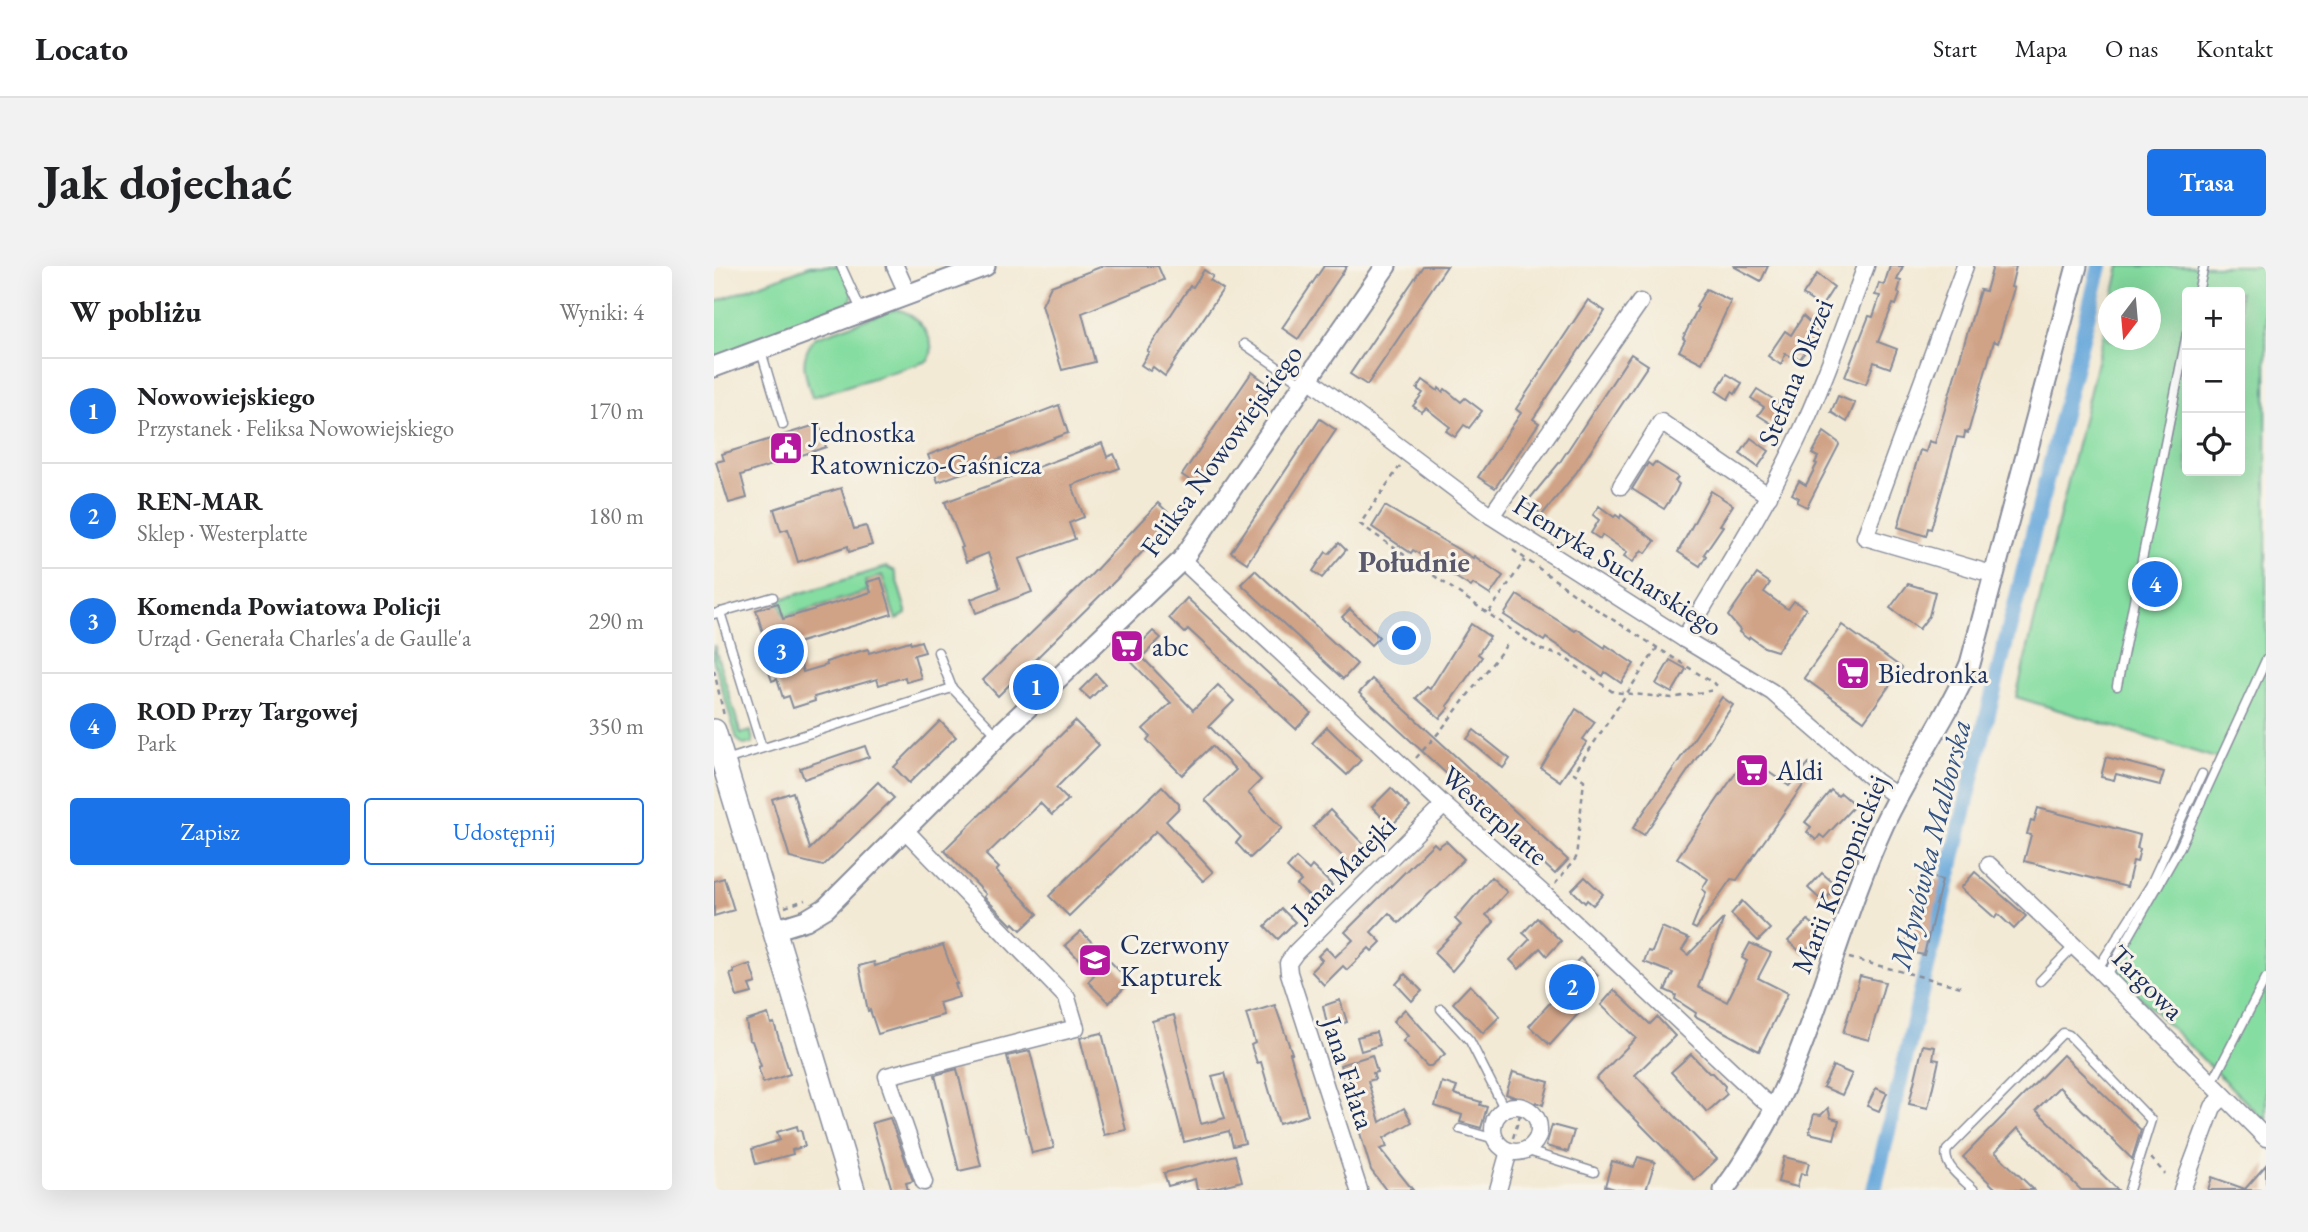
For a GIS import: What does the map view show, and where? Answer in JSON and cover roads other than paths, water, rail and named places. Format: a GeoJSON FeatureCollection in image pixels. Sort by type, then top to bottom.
{"type":"FeatureCollection","features":[{"type":"Feature","properties":{"kind":"main road"},"geometry":{"type":"LineString","coordinates":[[714,731],[853,1190]]}},
{"type":"Feature","properties":{"kind":"street"},"geometry":{"type":"LineString","coordinates":[[895,266],[908,295]]}},
{"type":"Feature","properties":{"kind":"street"},"geometry":{"type":"LineString","coordinates":[[714,367],[985,266]]}},
{"type":"Feature","properties":{"kind":"street","name":"Feliksa Nowowiejskiego"},"geometry":{"type":"LineString","coordinates":[[774,930],[816,915],[1182,560],[1386,266]]}},
{"type":"Feature","properties":{"kind":"street","name":"Stefana Okrzei"},"geometry":{"type":"LineString","coordinates":[[1684,639],[1769,496],[1816,398],[1866,266]]}},
{"type":"Feature","properties":{"kind":"street"},"geometry":{"type":"LineString","coordinates":[[1965,266],[1865,537],[1995,575]]}},
{"type":"Feature","properties":{"kind":"street","name":"Marii Konopnickiej"},"geometry":{"type":"LineString","coordinates":[[1724,1190],[1775,1108],[1884,825],[1964,679],[1995,575],[2077,266]]}},
{"type":"Feature","properties":{"kind":"street"},"geometry":{"type":"LineString","coordinates":[[1491,516],[1640,302]]}},
{"type":"Feature","properties":{"kind":"street","name":"Henryka Sucharskiego"},"geometry":{"type":"LineString","coordinates":[[1306,382],[1491,516],[1772,692],[1875,781],[1898,797]]}},
{"type":"Feature","properties":{"kind":"street","name":"Stefana Okrzei"},"geometry":{"type":"LineString","coordinates":[[1621,486],[1661,422],[1769,496]]}},
{"type":"Feature","properties":{"kind":"street","name":"Westerplatte"},"geometry":{"type":"LineString","coordinates":[[1182,560],[1444,805],[1546,895],[1763,1100],[1775,1108]]}},
{"type":"Feature","properties":{"kind":"street","name":"Jana Matejki"},"geometry":{"type":"LineString","coordinates":[[1289,973],[1288,963],[1291,957],[1444,805]]}},
{"type":"Feature","properties":{"kind":"street"},"geometry":{"type":"LineString","coordinates":[[905,831],[1067,998],[1076,1028],[887,1076],[924,1182]]}},
{"type":"Feature","properties":{"kind":"street","name":"Targowa"},"geometry":{"type":"LineString","coordinates":[[1989,865],[2101,972],[2266,1138]]}},
{"type":"Feature","properties":{"kind":"street","name":"Jana Fałata"},"geometry":{"type":"LineString","coordinates":[[1289,973],[1359,1190]]}},
{"type":"Feature","properties":{"kind":"street"},"geometry":{"type":"LineString","coordinates":[[2182,1190],[2213,1107],[2224,1096]]}},
{"type":"Feature","properties":{"kind":"street"},"geometry":{"type":"LineString","coordinates":[[1498,1190],[1517,1151],[1535,1141],[1538,1128],[1534,1115],[1522,1108],[1505,1110],[1495,1120],[1493,1129],[1495,1139],[1500,1145],[1517,1151]]}},
{"type":"Feature","properties":{"kind":"lane"},"geometry":{"type":"LineString","coordinates":[[841,266],[862,312]]}},
{"type":"Feature","properties":{"kind":"lane"},"geometry":{"type":"LineString","coordinates":[[2199,287],[2204,266]]}},
{"type":"Feature","properties":{"kind":"lane"},"geometry":{"type":"LineString","coordinates":[[1244,344],[1306,382]]}},
{"type":"Feature","properties":{"kind":"lane"},"geometry":{"type":"LineString","coordinates":[[761,350],[783,425]]}},
{"type":"Feature","properties":{"kind":"lane"},"geometry":{"type":"LineString","coordinates":[[2117,686],[2184,350]]}},
{"type":"Feature","properties":{"kind":"lane"},"geometry":{"type":"LineString","coordinates":[[767,747],[717,613],[773,597]]}},
{"type":"Feature","properties":{"kind":"lane"},"geometry":{"type":"LineString","coordinates":[[938,652],[951,688],[998,736]]}},
{"type":"Feature","properties":{"kind":"lane"},"geometry":{"type":"LineString","coordinates":[[2101,972],[2180,847],[2266,660]]}},
{"type":"Feature","properties":{"kind":"lane"},"geometry":{"type":"LineString","coordinates":[[723,760],[951,688]]}},
{"type":"Feature","properties":{"kind":"lane"},"geometry":{"type":"LineString","coordinates":[[2101,972],[2102,962],[2150,886],[2202,774]]}},
{"type":"Feature","properties":{"kind":"lane"},"geometry":{"type":"LineString","coordinates":[[2040,981],[2074,946]]}},
{"type":"Feature","properties":{"kind":"lane"},"geometry":{"type":"LineString","coordinates":[[2211,1083],[2266,978]]}},
{"type":"Feature","properties":{"kind":"lane"},"geometry":{"type":"LineString","coordinates":[[1441,1009],[1470,1041],[1505,1110]]}},
{"type":"Feature","properties":{"kind":"lane"},"geometry":{"type":"LineString","coordinates":[[1975,1190],[1948,1164],[1945,1157],[1947,1150],[2063,1033],[2069,1035],[2151,1120],[2129,1190]]}},
{"type":"Feature","properties":{"kind":"lane"},"geometry":{"type":"LineString","coordinates":[[1460,1129],[1495,1139]]}},
{"type":"Feature","properties":{"kind":"lane"},"geometry":{"type":"LineString","coordinates":[[1517,1151],[1594,1172]]}},
{"type":"Feature","properties":{"kind":"waterway","name":"Młynówka Malborska"},"geometry":{"type":"LineString","coordinates":[[1874,1190],[1979,749],[2100,266]]}},
{"type":"Feature","properties":{"kind":"place","name":"Jednostka Ratowniczo-Gaśnicza"},"geometry":{"type":"Point","coordinates":[786,448]}},
{"type":"Feature","properties":{"kind":"place","name":"ROD Przy Targowej"},"geometry":{"type":"Point","coordinates":[2155,584]}},
{"type":"Feature","properties":{"kind":"place","name":"abc"},"geometry":{"type":"Point","coordinates":[1127,646]}},
{"type":"Feature","properties":{"kind":"place","name":"Komenda Powiatowa Policji"},"geometry":{"type":"Point","coordinates":[781,651]}},
{"type":"Feature","properties":{"kind":"place","name":"Biedronka"},"geometry":{"type":"Point","coordinates":[1853,673]}},
{"type":"Feature","properties":{"kind":"place","name":"Nowowiejskiego"},"geometry":{"type":"Point","coordinates":[1036,687]}},
{"type":"Feature","properties":{"kind":"place","name":"Aldi"},"geometry":{"type":"Point","coordinates":[1752,770]}},
{"type":"Feature","properties":{"kind":"place","name":"Czerwony Kapturek"},"geometry":{"type":"Point","coordinates":[1095,960]}},
{"type":"Feature","properties":{"kind":"place","name":"REN-MAR"},"geometry":{"type":"Point","coordinates":[1572,987]}},
{"type":"Feature","properties":{"kind":"district","name":"Południe"},"geometry":{"type":"Point","coordinates":[1414,561]}}]}
